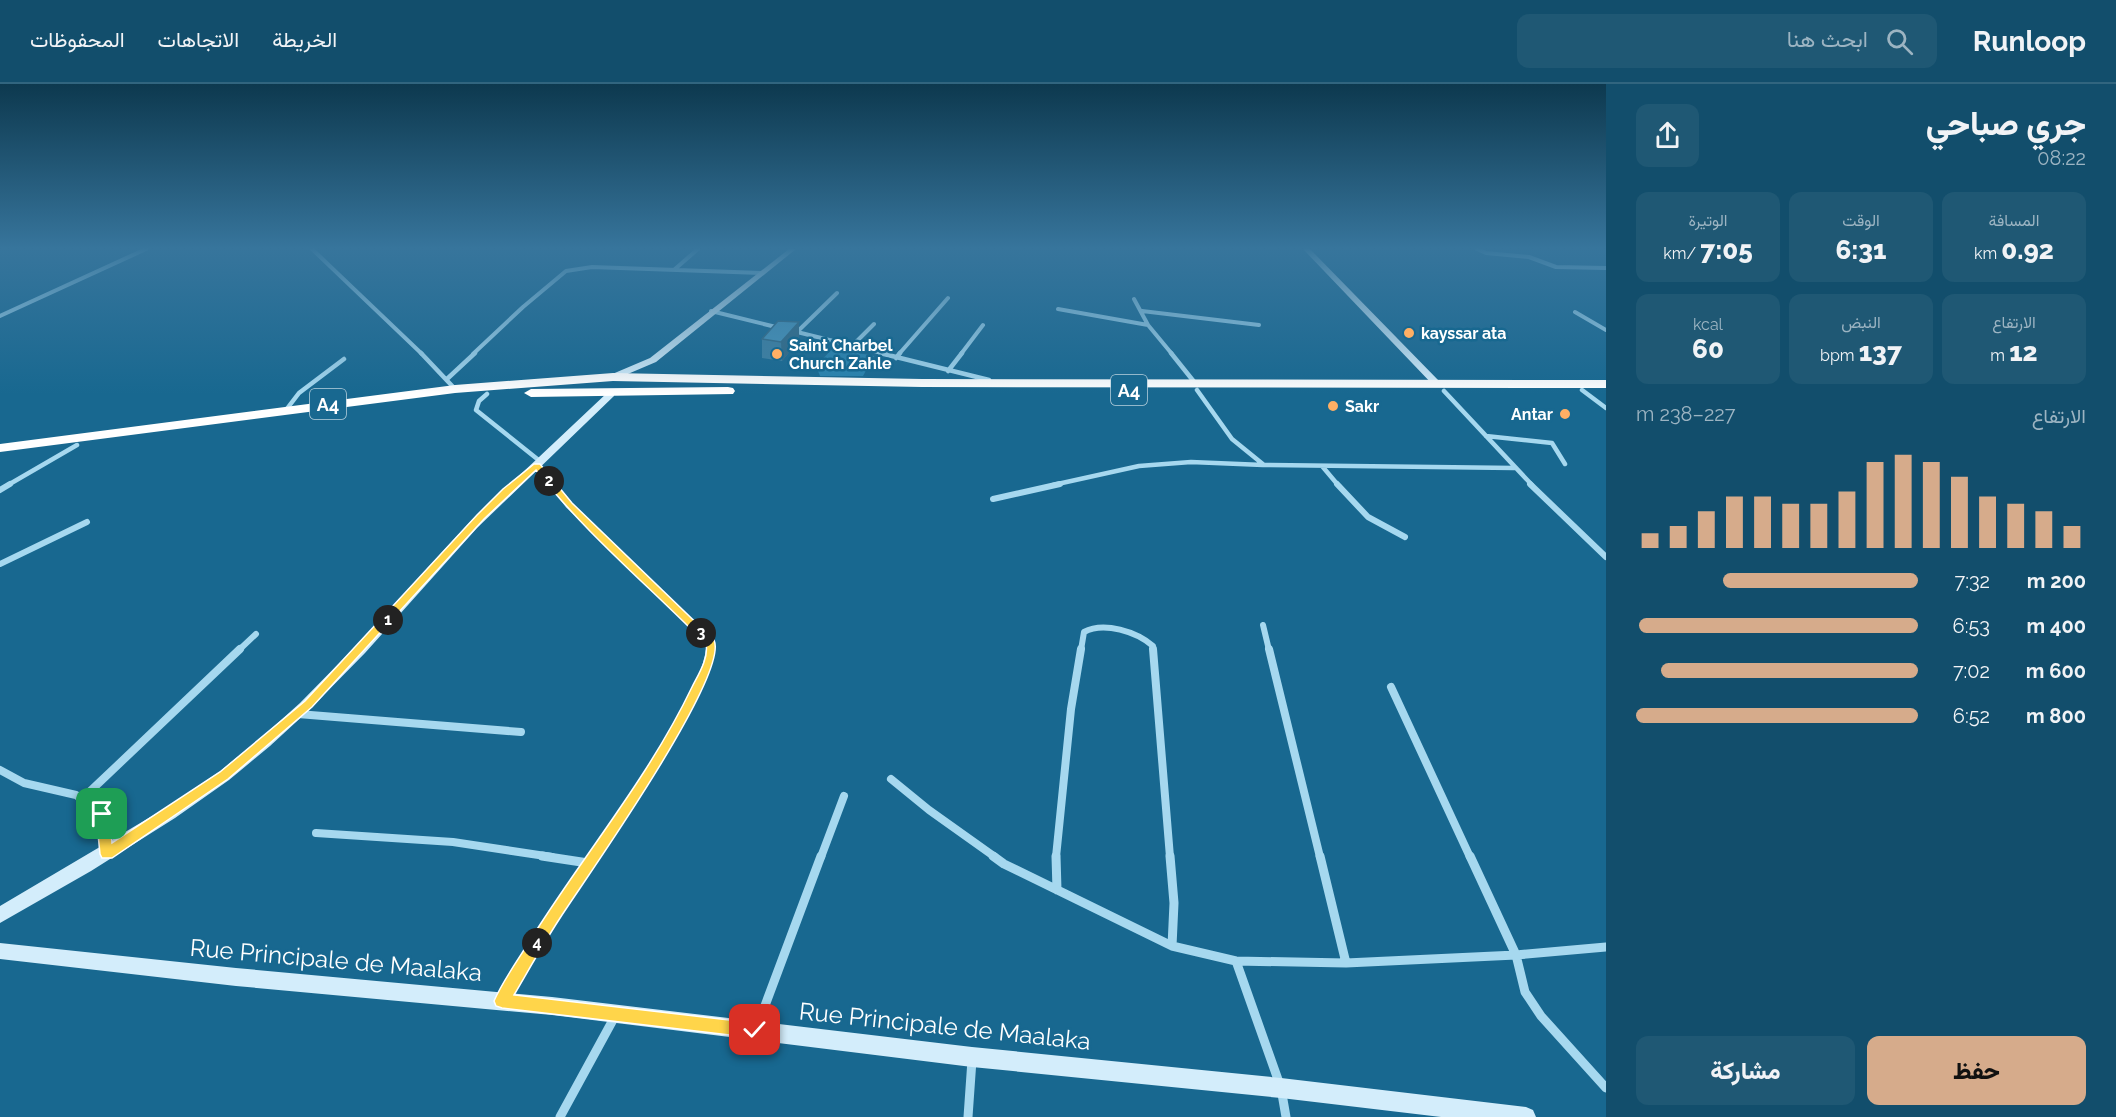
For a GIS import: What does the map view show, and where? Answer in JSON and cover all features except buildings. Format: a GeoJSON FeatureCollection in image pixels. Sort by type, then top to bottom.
{"type":"FeatureCollection","features":[{"type":"Feature","properties":{"kind":"highway","name":"A4"},"geometry":{"type":"LineString","coordinates":[[0,447],[286,410],[451,384],[613,377],[1196,387]]}},
{"type":"Feature","properties":{"kind":"highway"},"geometry":{"type":"LineString","coordinates":[[584,393],[580,384],[589,378]]}},
{"type":"Feature","properties":{"kind":"highway"},"geometry":{"type":"LineString","coordinates":[[651,393],[657,384],[657,378]]}},
{"type":"Feature","properties":{"kind":"highway","name":"A4"},"geometry":{"type":"LineString","coordinates":[[0,455],[397,403],[487,394],[1606,384]]}},
{"type":"Feature","properties":{"kind":"highway","name":"A4"},"geometry":{"type":"LineString","coordinates":[[1441,387],[1606,390]]}},
{"type":"Feature","properties":{"kind":"street"},"geometry":{"type":"LineString","coordinates":[[0,316],[41,297]]}},
{"type":"Feature","properties":{"kind":"street"},"geometry":{"type":"LineString","coordinates":[[362,297],[451,384],[535,297]]}},
{"type":"Feature","properties":{"kind":"street"},"geometry":{"type":"LineString","coordinates":[[613,377],[653,360],[730,297]]}},
{"type":"Feature","properties":{"kind":"street"},"geometry":{"type":"LineString","coordinates":[[797,332],[833,297]]}},
{"type":"Feature","properties":{"kind":"street"},"geometry":{"type":"LineString","coordinates":[[1353,297],[1441,387],[1514,468],[1606,557]]}},
{"type":"Feature","properties":{"kind":"street"},"geometry":{"type":"LineString","coordinates":[[896,358],[948,298]]}},
{"type":"Feature","properties":{"kind":"street"},"geometry":{"type":"LineString","coordinates":[[1134,299],[1142,310],[1148,325],[1196,387],[1232,439],[1264,465]]}},
{"type":"Feature","properties":{"kind":"street"},"geometry":{"type":"LineString","coordinates":[[1058,309],[1148,325]]}},
{"type":"Feature","properties":{"kind":"street"},"geometry":{"type":"LineString","coordinates":[[1142,310],[1259,325]]}},
{"type":"Feature","properties":{"kind":"street"},"geometry":{"type":"LineString","coordinates":[[711,311],[1002,383]]}},
{"type":"Feature","properties":{"kind":"street"},"geometry":{"type":"LineString","coordinates":[[1575,312],[1606,330]]}},
{"type":"Feature","properties":{"kind":"street"},"geometry":{"type":"LineString","coordinates":[[851,347],[874,324]]}},
{"type":"Feature","properties":{"kind":"street"},"geometry":{"type":"LineString","coordinates":[[948,371],[983,325]]}},
{"type":"Feature","properties":{"kind":"street"},"geometry":{"type":"LineString","coordinates":[[286,410],[299,393],[344,359]]}},
{"type":"Feature","properties":{"kind":"street"},"geometry":{"type":"LineString","coordinates":[[653,360],[652,370],[657,378]]}},
{"type":"Feature","properties":{"kind":"street"},"geometry":{"type":"LineString","coordinates":[[1582,390],[1606,408]]}},
{"type":"Feature","properties":{"kind":"street"},"geometry":{"type":"LineString","coordinates":[[487,394],[479,401],[476,410],[539,464],[568,505],[670,601],[712,645],[706,669],[687,710],[502,1001]]}},
{"type":"Feature","properties":{"kind":"street"},"geometry":{"type":"LineString","coordinates":[[0,915],[107,854],[224,776],[297,714],[379,630],[480,517],[611,394]]}},
{"type":"Feature","properties":{"kind":"street"},"geometry":{"type":"LineString","coordinates":[[1485,436],[1552,443],[1565,464]]}},
{"type":"Feature","properties":{"kind":"street"},"geometry":{"type":"LineString","coordinates":[[0,490],[77,445]]}},
{"type":"Feature","properties":{"kind":"street"},"geometry":{"type":"LineString","coordinates":[[993,499],[1139,466],[1191,462],[1514,468]]}},
{"type":"Feature","properties":{"kind":"street"},"geometry":{"type":"LineString","coordinates":[[1322,466],[1370,520],[1382,528],[1406,537]]}},
{"type":"Feature","properties":{"kind":"street"},"geometry":{"type":"LineString","coordinates":[[0,564],[87,522]]}},
{"type":"Feature","properties":{"kind":"street"},"geometry":{"type":"LineString","coordinates":[[1263,625],[1346,963]]}},
{"type":"Feature","properties":{"kind":"street"},"geometry":{"type":"LineString","coordinates":[[1057,890],[1056,851],[1071,709],[1084,632],[1088,628],[1096,627],[1141,636],[1153,646],[1174,903],[1172,946]]}},
{"type":"Feature","properties":{"kind":"street"},"geometry":{"type":"LineString","coordinates":[[83,798],[256,634]]}},
{"type":"Feature","properties":{"kind":"street"},"geometry":{"type":"LineString","coordinates":[[1391,687],[1515,955],[1525,992],[1541,1016],[1606,1088]]}},
{"type":"Feature","properties":{"kind":"street"},"geometry":{"type":"LineString","coordinates":[[297,714],[521,732]]}},
{"type":"Feature","properties":{"kind":"street"},"geometry":{"type":"LineString","coordinates":[[0,770],[24,783],[83,798],[102,814],[107,854]]}},
{"type":"Feature","properties":{"kind":"street"},"geometry":{"type":"LineString","coordinates":[[891,778],[929,810],[1004,864],[1172,946],[1236,961],[1346,963],[1515,955],[1606,947]]}},
{"type":"Feature","properties":{"kind":"street"},"geometry":{"type":"LineString","coordinates":[[755,1030],[844,796]]}},
{"type":"Feature","properties":{"kind":"street"},"geometry":{"type":"LineString","coordinates":[[316,833],[453,842],[588,863]]}},
{"type":"Feature","properties":{"kind":"street","name":"Rue Principale de Maalaka"},"geometry":{"type":"LineString","coordinates":[[0,951],[236,977],[502,1001],[972,1057],[1281,1088],[1515,1116]]}},
{"type":"Feature","properties":{"kind":"street"},"geometry":{"type":"LineString","coordinates":[[1236,961],[1281,1088],[1286,1117]]}},
{"type":"Feature","properties":{"kind":"street"},"geometry":{"type":"LineString","coordinates":[[560,1117],[616,1014]]}},
{"type":"Feature","properties":{"kind":"street"},"geometry":{"type":"LineString","coordinates":[[968,1117],[972,1057]]}},
{"type":"Feature","properties":{"kind":"shaded area"},"geometry":{"type":"Polygon","coordinates":[[[833,348],[874,356],[863,376],[820,376],[816,366],[833,348]]]}},
{"type":"Feature","properties":{"kind":"place","name":"kayssar ata"},"geometry":{"type":"Point","coordinates":[1409,333]}},
{"type":"Feature","properties":{"kind":"place","name":"Saint Charbel Church Zahle"},"geometry":{"type":"Point","coordinates":[777,354]}},
{"type":"Feature","properties":{"kind":"place","name":"Sakr"},"geometry":{"type":"Point","coordinates":[1333,406]}},
{"type":"Feature","properties":{"kind":"place","name":"Antar"},"geometry":{"type":"Point","coordinates":[1565,414]}},
{"type":"Feature","properties":{"kind":"route"},"geometry":{"type":"LineString","coordinates":[[102,814],[105,819],[107,854],[224,776],[309,704],[480,517],[537,465],[568,505],[670,601],[711,643],[712,649],[706,669],[687,710],[629,803],[559,907],[502,1001],[755,1030]]}}]}
